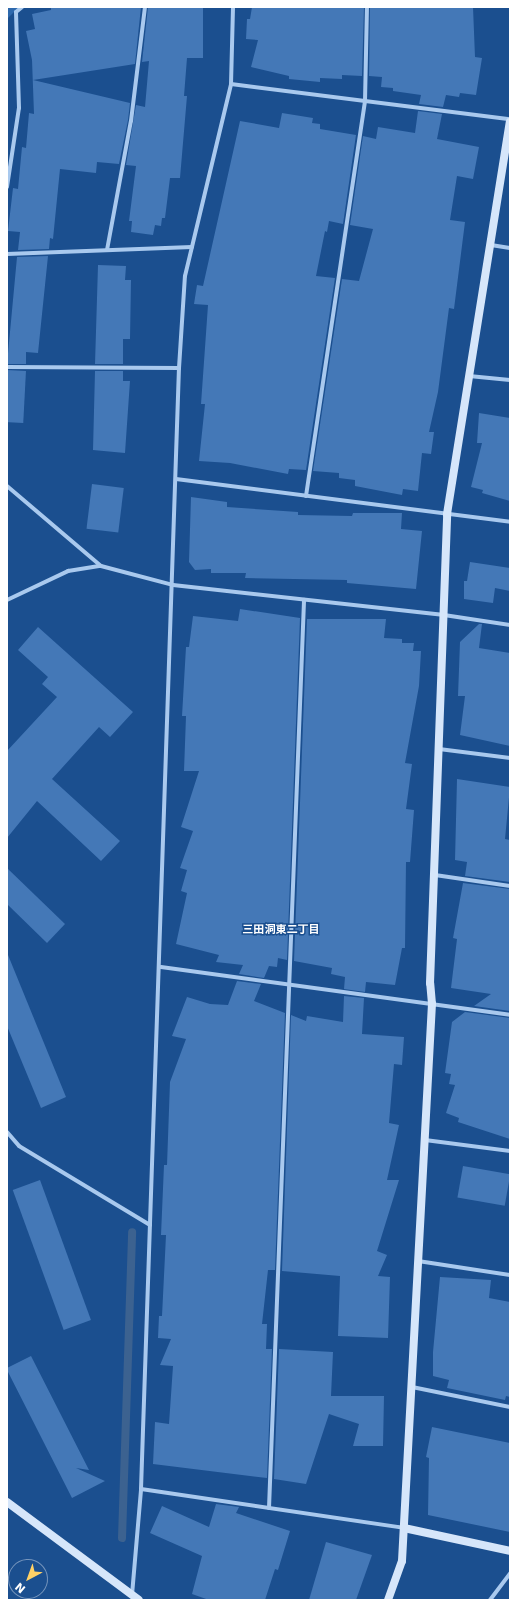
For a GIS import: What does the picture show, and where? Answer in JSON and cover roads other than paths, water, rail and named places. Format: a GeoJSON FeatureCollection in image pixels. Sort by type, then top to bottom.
{"type":"FeatureCollection","features":[{"type":"Feature","properties":{"kind":"street"},"geometry":{"type":"LineString","coordinates":[[7,187],[19,108],[16,12],[22,7]]}},
{"type":"Feature","properties":{"kind":"street"},"geometry":{"type":"LineString","coordinates":[[107,250],[131,121],[145,7]]}},
{"type":"Feature","properties":{"kind":"street"},"geometry":{"type":"LineString","coordinates":[[135,1598],[141,1489],[160,967],[179,368],[185,276],[231,84],[233,7]]}},
{"type":"Feature","properties":{"kind":"street"},"geometry":{"type":"LineString","coordinates":[[306,496],[365,101],[367,7]]}},
{"type":"Feature","properties":{"kind":"street"},"geometry":{"type":"LineString","coordinates":[[231,84],[510,119]]}},
{"type":"Feature","properties":{"kind":"street"},"geometry":{"type":"LineString","coordinates":[[388,1600],[402,1561],[412,1386],[432,1004],[430,982],[447,514],[510,122]]}},
{"type":"Feature","properties":{"kind":"street"},"geometry":{"type":"LineString","coordinates":[[490,245],[510,248]]}},
{"type":"Feature","properties":{"kind":"street"},"geometry":{"type":"LineString","coordinates":[[7,254],[192,247]]}},
{"type":"Feature","properties":{"kind":"street"},"geometry":{"type":"LineString","coordinates":[[7,367],[179,368]]}},
{"type":"Feature","properties":{"kind":"street"},"geometry":{"type":"LineString","coordinates":[[468,376],[510,380]]}},
{"type":"Feature","properties":{"kind":"street"},"geometry":{"type":"LineString","coordinates":[[176,479],[510,522]]}},
{"type":"Feature","properties":{"kind":"street"},"geometry":{"type":"LineString","coordinates":[[7,486],[100,566]]}},
{"type":"Feature","properties":{"kind":"street"},"geometry":{"type":"LineString","coordinates":[[7,600],[68,571],[100,566],[173,585],[444,615],[510,626]]}},
{"type":"Feature","properties":{"kind":"street"},"geometry":{"type":"LineString","coordinates":[[269,1508],[304,600]]}},
{"type":"Feature","properties":{"kind":"street"},"geometry":{"type":"LineString","coordinates":[[439,749],[510,758]]}},
{"type":"Feature","properties":{"kind":"street"},"geometry":{"type":"LineString","coordinates":[[435,875],[510,886]]}},
{"type":"Feature","properties":{"kind":"street"},"geometry":{"type":"LineString","coordinates":[[160,967],[510,1015]]}},
{"type":"Feature","properties":{"kind":"street"},"geometry":{"type":"LineString","coordinates":[[7,1132],[19,1146],[150,1224]]}},
{"type":"Feature","properties":{"kind":"street"},"geometry":{"type":"LineString","coordinates":[[425,1140],[510,1151]]}},
{"type":"Feature","properties":{"kind":"street"},"geometry":{"type":"LineString","coordinates":[[418,1261],[510,1275]]}},
{"type":"Feature","properties":{"kind":"street"},"geometry":{"type":"LineString","coordinates":[[412,1386],[510,1407]]}},
{"type":"Feature","properties":{"kind":"street"},"geometry":{"type":"LineString","coordinates":[[141,1489],[404,1528],[510,1551]]}},
{"type":"Feature","properties":{"kind":"street"},"geometry":{"type":"LineString","coordinates":[[7,1502],[135,1598]]}},
{"type":"Feature","properties":{"kind":"street"},"geometry":{"type":"LineString","coordinates":[[490,1600],[510,1573]]}},
{"type":"Feature","properties":{"kind":"waterway"},"geometry":{"type":"LineString","coordinates":[[122,1538],[132,1232]]}},
{"type":"Feature","properties":{"kind":"district","name":"三田洞東二丁目"},"geometry":{"type":"Point","coordinates":[281,930]}}]}
